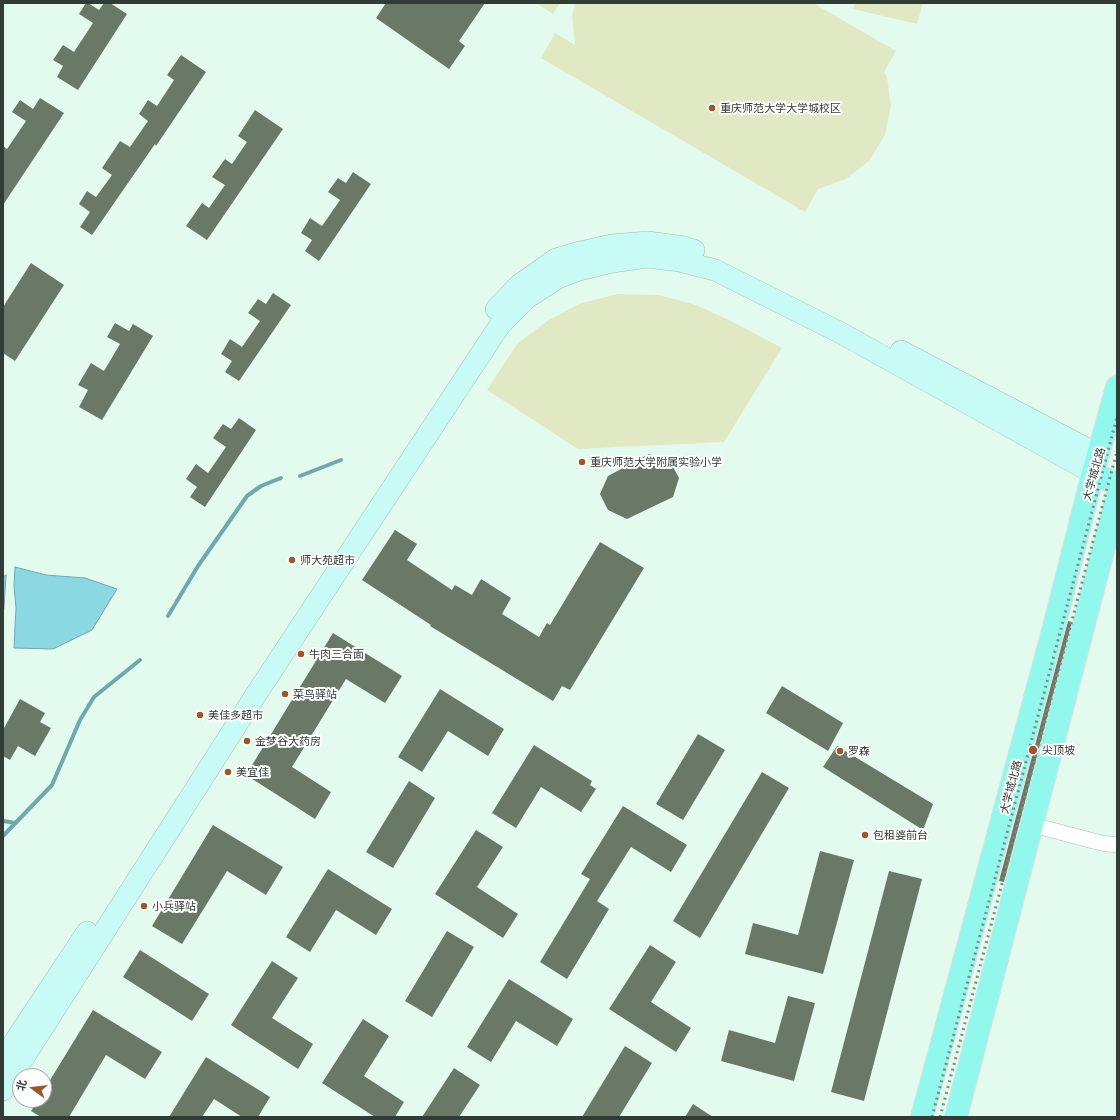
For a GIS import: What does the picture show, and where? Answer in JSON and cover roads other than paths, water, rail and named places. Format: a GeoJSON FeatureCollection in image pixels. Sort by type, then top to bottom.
{"type":"FeatureCollection","features":[{"type":"Feature","properties":{"kind":"main road","name":"大学城北路"},"geometry":{"type":"LineString","coordinates":[[922,1117],[1054,627],[1103,463],[1117,387]]}},
{"type":"Feature","properties":{"kind":"main road"},"geometry":{"type":"LineString","coordinates":[[1103,463],[1117,484]]}},
{"type":"Feature","properties":{"kind":"main road"},"geometry":{"type":"LineString","coordinates":[[956,1117],[1117,497]]}},
{"type":"Feature","properties":{"kind":"street"},"geometry":{"type":"LineString","coordinates":[[3,1059],[162,818],[244,688],[489,316],[519,285],[556,259],[612,245],[648,242],[684,247],[720,257],[854,326],[1103,463]]}},
{"type":"Feature","properties":{"kind":"street"},"geometry":{"type":"LineString","coordinates":[[3,1090],[255,696],[500,325],[527,298],[558,278],[579,270],[612,262],[647,257],[680,261],[715,270],[1103,463]]}},
{"type":"Feature","properties":{"kind":"street"},"geometry":{"type":"LineString","coordinates":[[1032,825],[1101,843],[1117,845]]}},
{"type":"Feature","properties":{"kind":"water"},"geometry":{"type":"Polygon","coordinates":[[[15,567],[46,575],[85,578],[117,589],[92,630],[53,649],[14,648],[16,608],[14,586],[15,567]]]}},
{"type":"Feature","properties":{"kind":"water"},"geometry":{"type":"Polygon","coordinates":[[[6,575],[4,608],[3,612],[3,577],[6,575]]]}},
{"type":"Feature","properties":{"kind":"waterway"},"geometry":{"type":"LineString","coordinates":[[300,476],[341,460]]}},
{"type":"Feature","properties":{"kind":"waterway"},"geometry":{"type":"LineString","coordinates":[[168,616],[198,566],[247,496],[261,486],[281,478]]}},
{"type":"Feature","properties":{"kind":"waterway"},"geometry":{"type":"LineString","coordinates":[[3,836],[52,785],[80,720],[94,697],[140,660]]}},
{"type":"Feature","properties":{"kind":"waterway"},"geometry":{"type":"LineString","coordinates":[[3,821],[16,823]]}},
{"type":"Feature","properties":{"kind":"railway"},"geometry":{"type":"LineString","coordinates":[[932,1117],[1117,417]]}},
{"type":"Feature","properties":{"kind":"railway"},"geometry":{"type":"LineString","coordinates":[[940,1117],[1117,451]]}},
{"type":"Feature","properties":{"kind":"place","name":"重庆师范大学大学城校区"},"geometry":{"type":"Point","coordinates":[712,108]}},
{"type":"Feature","properties":{"kind":"place","name":"重庆师范大学附属实验小学"},"geometry":{"type":"Point","coordinates":[582,462]}},
{"type":"Feature","properties":{"kind":"place","name":"师大苑超市"},"geometry":{"type":"Point","coordinates":[292,560]}},
{"type":"Feature","properties":{"kind":"place","name":"牛肉三合面"},"geometry":{"type":"Point","coordinates":[301,654]}},
{"type":"Feature","properties":{"kind":"place","name":"菜鸟驿站"},"geometry":{"type":"Point","coordinates":[285,694]}},
{"type":"Feature","properties":{"kind":"place","name":"美佳多超市"},"geometry":{"type":"Point","coordinates":[200,715]}},
{"type":"Feature","properties":{"kind":"place","name":"金梦谷大药房"},"geometry":{"type":"Point","coordinates":[247,741]}},
{"type":"Feature","properties":{"kind":"place","name":"尖顶坡"},"geometry":{"type":"Point","coordinates":[1033,750]}},
{"type":"Feature","properties":{"kind":"place","name":"罗森"},"geometry":{"type":"Point","coordinates":[840,751]}},
{"type":"Feature","properties":{"kind":"place","name":"美宜佳"},"geometry":{"type":"Point","coordinates":[228,772]}},
{"type":"Feature","properties":{"kind":"place","name":"包租婆前台"},"geometry":{"type":"Point","coordinates":[865,835]}},
{"type":"Feature","properties":{"kind":"place","name":"小兵驿站"},"geometry":{"type":"Point","coordinates":[144,906]}}]}
